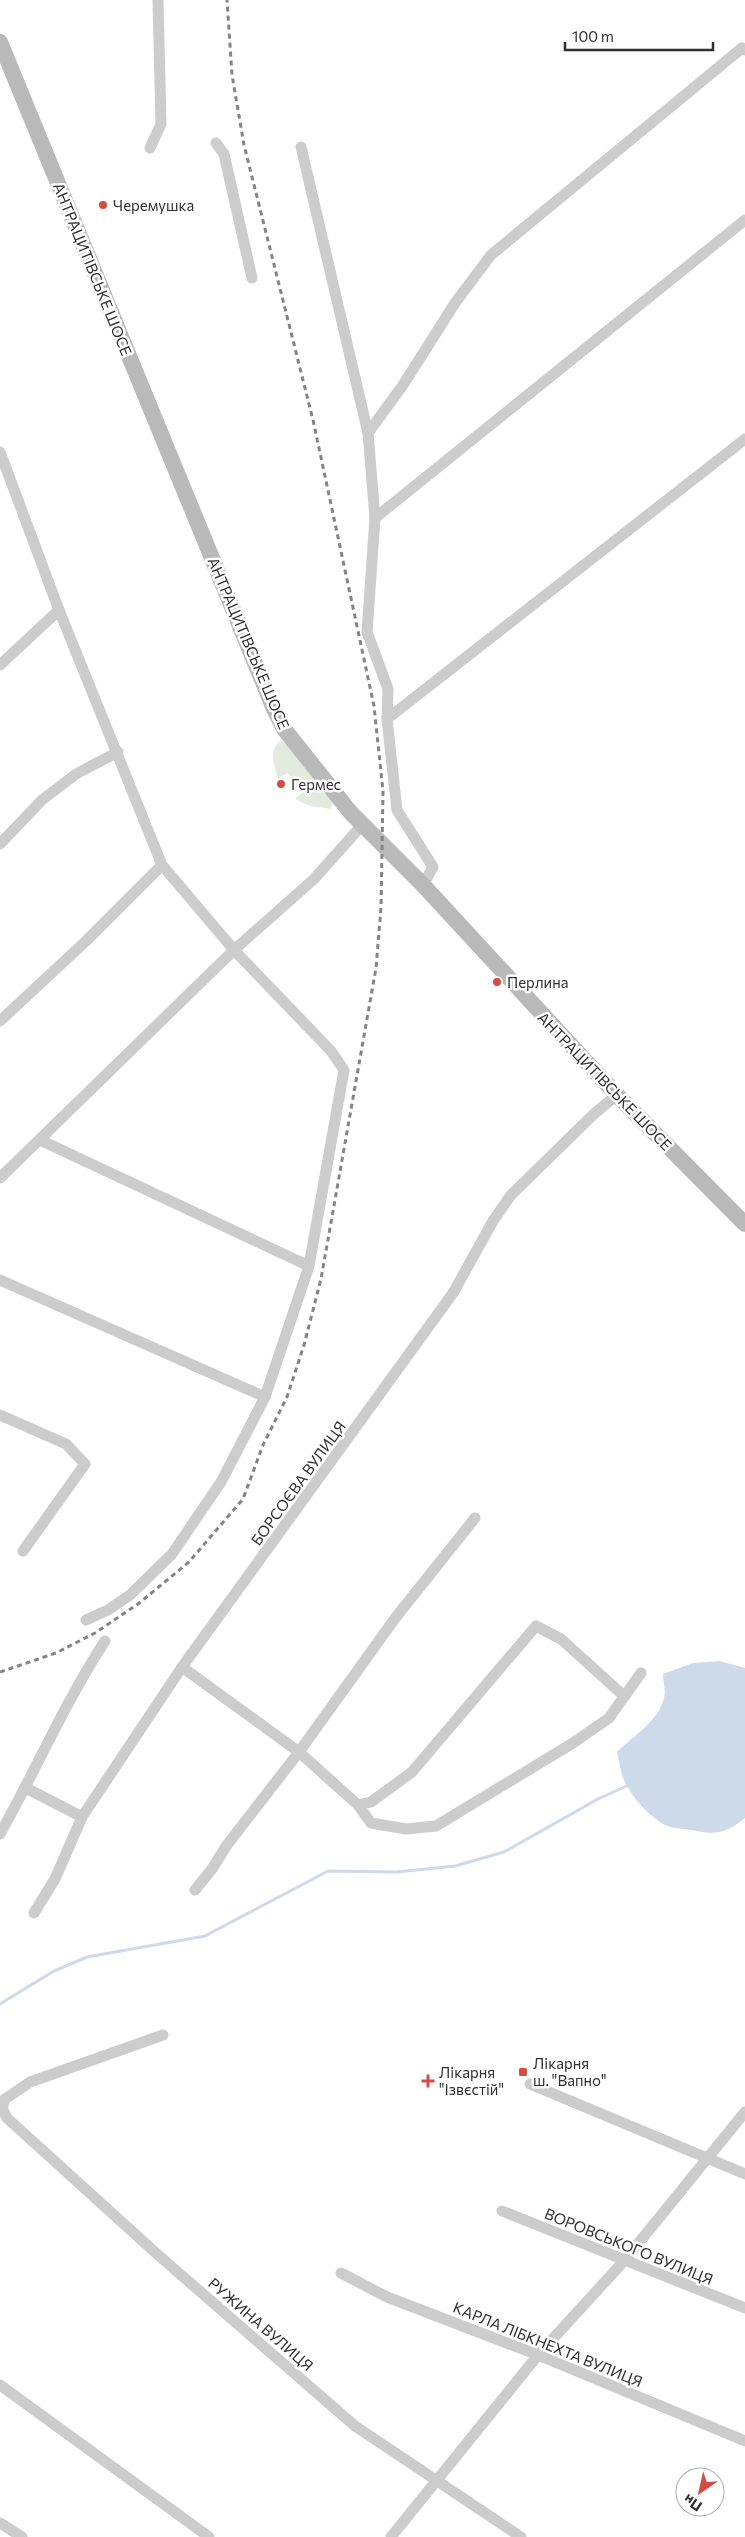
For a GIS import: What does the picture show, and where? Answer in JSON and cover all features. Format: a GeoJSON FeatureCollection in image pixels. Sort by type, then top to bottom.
{"type":"FeatureCollection","features":[{"type":"Feature","properties":{"kind":"main road","name":"АНТРАЦИТІВСЬКЕ ШОСЕ"},"geometry":{"type":"LineString","coordinates":[[0,42],[284,730],[351,813],[381,846],[423,885],[617,1095],[745,1224]]}},
{"type":"Feature","properties":{"kind":"street"},"geometry":{"type":"LineString","coordinates":[[150,148],[161,124],[158,0]]}},
{"type":"Feature","properties":{"kind":"street"},"geometry":{"type":"LineString","coordinates":[[368,433],[403,385],[455,303],[491,255],[742,48],[745,50]]}},
{"type":"Feature","properties":{"kind":"street"},"geometry":{"type":"LineString","coordinates":[[216,143],[224,154],[252,278]]}},
{"type":"Feature","properties":{"kind":"street"},"geometry":{"type":"LineString","coordinates":[[301,147],[368,433],[376,518],[367,632],[388,690],[387,719],[397,810],[433,867],[423,885]]}},
{"type":"Feature","properties":{"kind":"street"},"geometry":{"type":"LineString","coordinates":[[376,518],[745,220]]}},
{"type":"Feature","properties":{"kind":"street"},"geometry":{"type":"LineString","coordinates":[[387,719],[745,440]]}},
{"type":"Feature","properties":{"kind":"street"},"geometry":{"type":"LineString","coordinates":[[1,459],[59,610],[118,752],[162,866],[234,950],[331,1051],[344,1070],[309,1266],[265,1397],[221,1482],[172,1554],[130,1595],[108,1610],[86,1620]]}},
{"type":"Feature","properties":{"kind":"street"},"geometry":{"type":"LineString","coordinates":[[0,665],[59,610]]}},
{"type":"Feature","properties":{"kind":"street"},"geometry":{"type":"LineString","coordinates":[[0,844],[42,800],[76,774],[118,752]]}},
{"type":"Feature","properties":{"kind":"street"},"geometry":{"type":"LineString","coordinates":[[0,1178],[234,950],[314,879],[363,824]]}},
{"type":"Feature","properties":{"kind":"street"},"geometry":{"type":"LineString","coordinates":[[0,1021],[86,941],[162,866]]}},
{"type":"Feature","properties":{"kind":"street","name":"БОРСОЄВА ВУЛИЦЯ"},"geometry":{"type":"LineString","coordinates":[[34,1913],[55,1879],[82,1817],[182,1667],[453,1293],[493,1221],[511,1195],[595,1113],[617,1095]]}},
{"type":"Feature","properties":{"kind":"street"},"geometry":{"type":"LineString","coordinates":[[40,1140],[309,1266]]}},
{"type":"Feature","properties":{"kind":"street"},"geometry":{"type":"LineString","coordinates":[[0,1280],[265,1397]]}},
{"type":"Feature","properties":{"kind":"street"},"geometry":{"type":"LineString","coordinates":[[0,1415],[66,1444],[85,1464],[22,1550]]}},
{"type":"Feature","properties":{"kind":"street"},"geometry":{"type":"LineString","coordinates":[[195,1890],[299,1752],[396,1618],[475,1518]]}},
{"type":"Feature","properties":{"kind":"street"},"geometry":{"type":"LineString","coordinates":[[358,1805],[371,1802],[412,1772],[536,1626],[561,1639],[624,1696]]}},
{"type":"Feature","properties":{"kind":"street"},"geometry":{"type":"LineString","coordinates":[[0,1834],[6,1813],[26,1788],[79,1681],[105,1640]]}},
{"type":"Feature","properties":{"kind":"street"},"geometry":{"type":"LineString","coordinates":[[182,1667],[299,1752],[358,1805],[371,1823],[406,1829],[436,1826],[602,1723],[609,1718],[641,1673]]}},
{"type":"Feature","properties":{"kind":"street"},"geometry":{"type":"LineString","coordinates":[[26,1788],[82,1817]]}},
{"type":"Feature","properties":{"kind":"street","name":"РУЖИНА ВУЛИЦЯ"},"geometry":{"type":"LineString","coordinates":[[164,2035],[30,2082],[5,2099],[2,2108],[7,2118],[158,2254],[355,2426],[520,2537]]}},
{"type":"Feature","properties":{"kind":"street"},"geometry":{"type":"LineString","coordinates":[[530,2084],[745,2174]]}},
{"type":"Feature","properties":{"kind":"street"},"geometry":{"type":"LineString","coordinates":[[391,2537],[538,2355],[624,2261],[745,2112]]}},
{"type":"Feature","properties":{"kind":"street","name":"ВОРОВСЬКОГО ВУЛИЦЯ"},"geometry":{"type":"LineString","coordinates":[[502,2212],[745,2308]]}},
{"type":"Feature","properties":{"kind":"street","name":"КАРЛА ЛІБКНЕХТА ВУЛИЦЯ"},"geometry":{"type":"LineString","coordinates":[[340,2273],[387,2297],[538,2355],[745,2441]]}},
{"type":"Feature","properties":{"kind":"street"},"geometry":{"type":"LineString","coordinates":[[0,2385],[209,2537]]}},
{"type":"Feature","properties":{"kind":"street"},"geometry":{"type":"LineString","coordinates":[[0,2522],[22,2537]]}},
{"type":"Feature","properties":{"kind":"shaded area"},"geometry":{"type":"Polygon","coordinates":[[[280,741],[287,743],[333,802],[331,809],[310,806],[295,799],[302,793],[288,773],[278,778],[273,754],[276,745],[280,741]]]}},
{"type":"Feature","properties":{"kind":"water"},"geometry":{"type":"Polygon","coordinates":[[[720,1661],[745,1668],[745,1818],[726,1830],[714,1833],[668,1826],[652,1816],[629,1789],[622,1775],[617,1752],[645,1728],[657,1714],[665,1695],[663,1674],[693,1663],[720,1661]]]}},
{"type":"Feature","properties":{"kind":"waterway"},"geometry":{"type":"LineString","coordinates":[[0,2004],[54,1971],[87,1957],[205,1936],[328,1871],[397,1872],[455,1866],[504,1852],[598,1799],[631,1784]]}},
{"type":"Feature","properties":{"kind":"railway"},"geometry":{"type":"LineString","coordinates":[[0,1672],[56,1653],[95,1633],[138,1604],[189,1562],[243,1499],[263,1445],[287,1397],[304,1345],[321,1279],[376,968],[381,908],[383,791],[374,706],[313,420],[244,145],[232,75],[227,0]]}},
{"type":"Feature","properties":{"kind":"place","name":"Черемушка"},"geometry":{"type":"Point","coordinates":[103,205]}},
{"type":"Feature","properties":{"kind":"place","name":"Гермес"},"geometry":{"type":"Point","coordinates":[281,784]}},
{"type":"Feature","properties":{"kind":"place","name":"Перлина"},"geometry":{"type":"Point","coordinates":[497,982]}},
{"type":"Feature","properties":{"kind":"place","name":"Лікарня ш. \"Вапно\""},"geometry":{"type":"Point","coordinates":[523,2072]}},
{"type":"Feature","properties":{"kind":"place","name":"Лікарня \"Ізвєстій\""},"geometry":{"type":"Point","coordinates":[428,2081]}}]}
